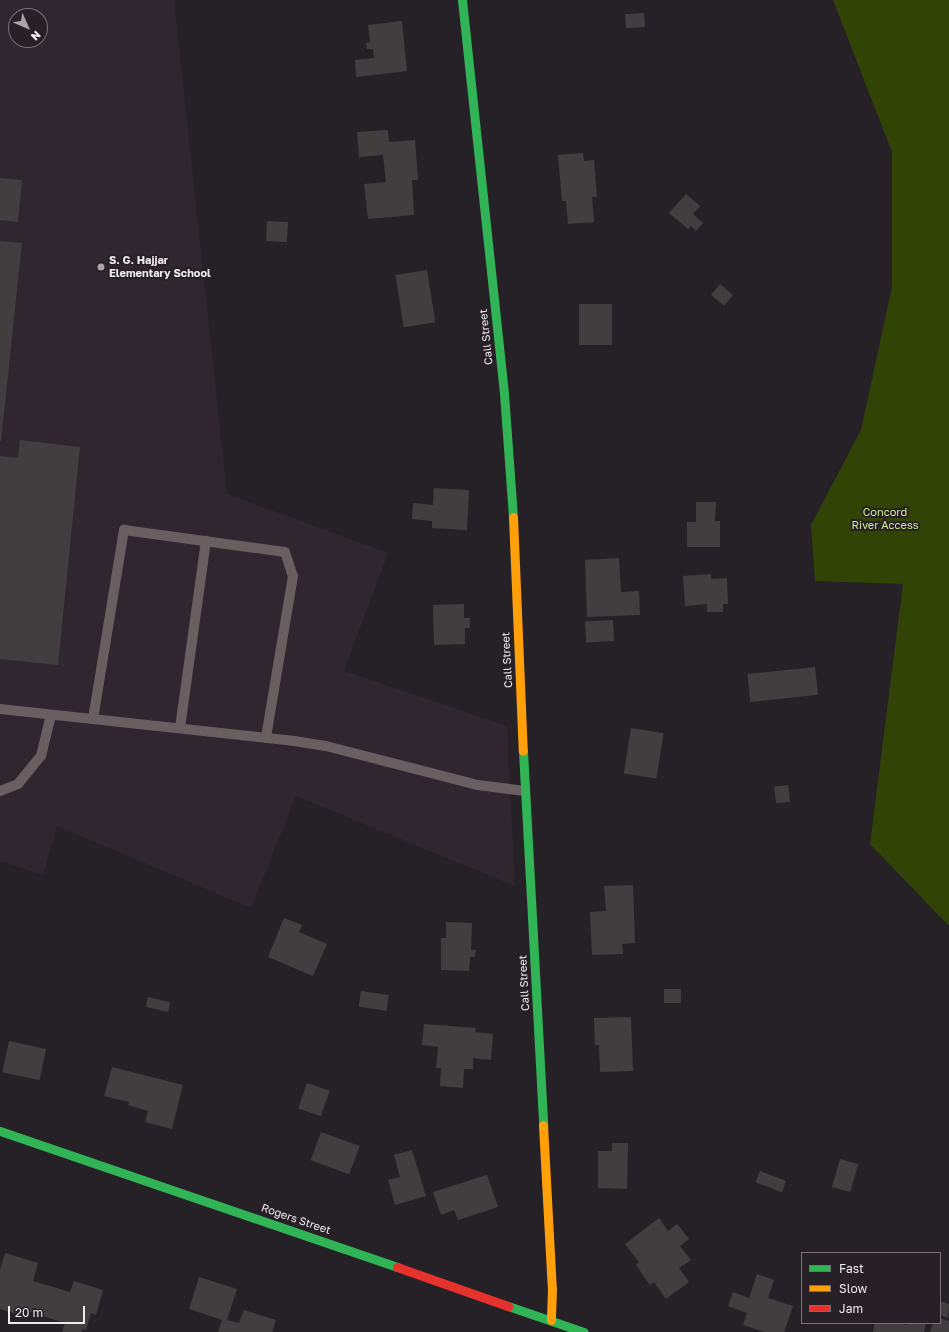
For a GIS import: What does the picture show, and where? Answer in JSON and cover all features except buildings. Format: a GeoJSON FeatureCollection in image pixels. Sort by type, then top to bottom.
{"type":"FeatureCollection","features":[{"type":"Feature","properties":{"kind":"street","name":"Call Street"},"geometry":{"type":"LineString","coordinates":[[462,0],[504,394],[511,479],[525,791],[552,1289],[551,1320]]}},
{"type":"Feature","properties":{"kind":"street","name":"Rogers Street"},"geometry":{"type":"LineString","coordinates":[[0,1131],[80,1157],[584,1332]]}},
{"type":"Feature","properties":{"kind":"lane"},"geometry":{"type":"LineString","coordinates":[[93,719],[124,530],[285,552],[293,576],[266,738]]}},
{"type":"Feature","properties":{"kind":"lane"},"geometry":{"type":"LineString","coordinates":[[180,728],[206,541]]}},
{"type":"Feature","properties":{"kind":"lane"},"geometry":{"type":"LineString","coordinates":[[0,709],[180,728],[326,746],[478,785],[501,790],[525,791]]}},
{"type":"Feature","properties":{"kind":"lane"},"geometry":{"type":"LineString","coordinates":[[0,791],[18,784],[41,756],[51,715]]}},
{"type":"Feature","properties":{"kind":"shaded area","name":"S. G. Hajjar Elementary School"},"geometry":{"type":"Polygon","coordinates":[[[0,0],[174,0],[227,494],[388,553],[344,671],[507,726],[515,886],[296,796],[251,908],[57,826],[43,875],[0,861],[0,0]]]}},
{"type":"Feature","properties":{"kind":"green space","name":"Concord River Access"},"geometry":{"type":"Polygon","coordinates":[[[833,0],[949,0],[949,926],[870,844],[903,584],[815,581],[811,525],[861,430],[892,287],[892,152],[833,0]]]}},
{"type":"Feature","properties":{"kind":"traffic: fast"},"geometry":{"type":"LineString","coordinates":[[462,0],[504,394],[513,517]]}},
{"type":"Feature","properties":{"kind":"traffic: fast"},"geometry":{"type":"LineString","coordinates":[[523,751],[543,1125]]}},
{"type":"Feature","properties":{"kind":"traffic: fast"},"geometry":{"type":"LineString","coordinates":[[0,1131],[397,1267]]}},
{"type":"Feature","properties":{"kind":"traffic: fast"},"geometry":{"type":"LineString","coordinates":[[508,1306],[584,1332]]}},
{"type":"Feature","properties":{"kind":"traffic: slow"},"geometry":{"type":"LineString","coordinates":[[513,517],[523,751]]}},
{"type":"Feature","properties":{"kind":"traffic: slow"},"geometry":{"type":"LineString","coordinates":[[543,1125],[552,1289],[551,1320]]}},
{"type":"Feature","properties":{"kind":"traffic: jam"},"geometry":{"type":"LineString","coordinates":[[397,1267],[508,1306]]}},
{"type":"Feature","properties":{"kind":"place","name":"S. G. Hajjar Elementary School"},"geometry":{"type":"Point","coordinates":[101,267]}}]}
